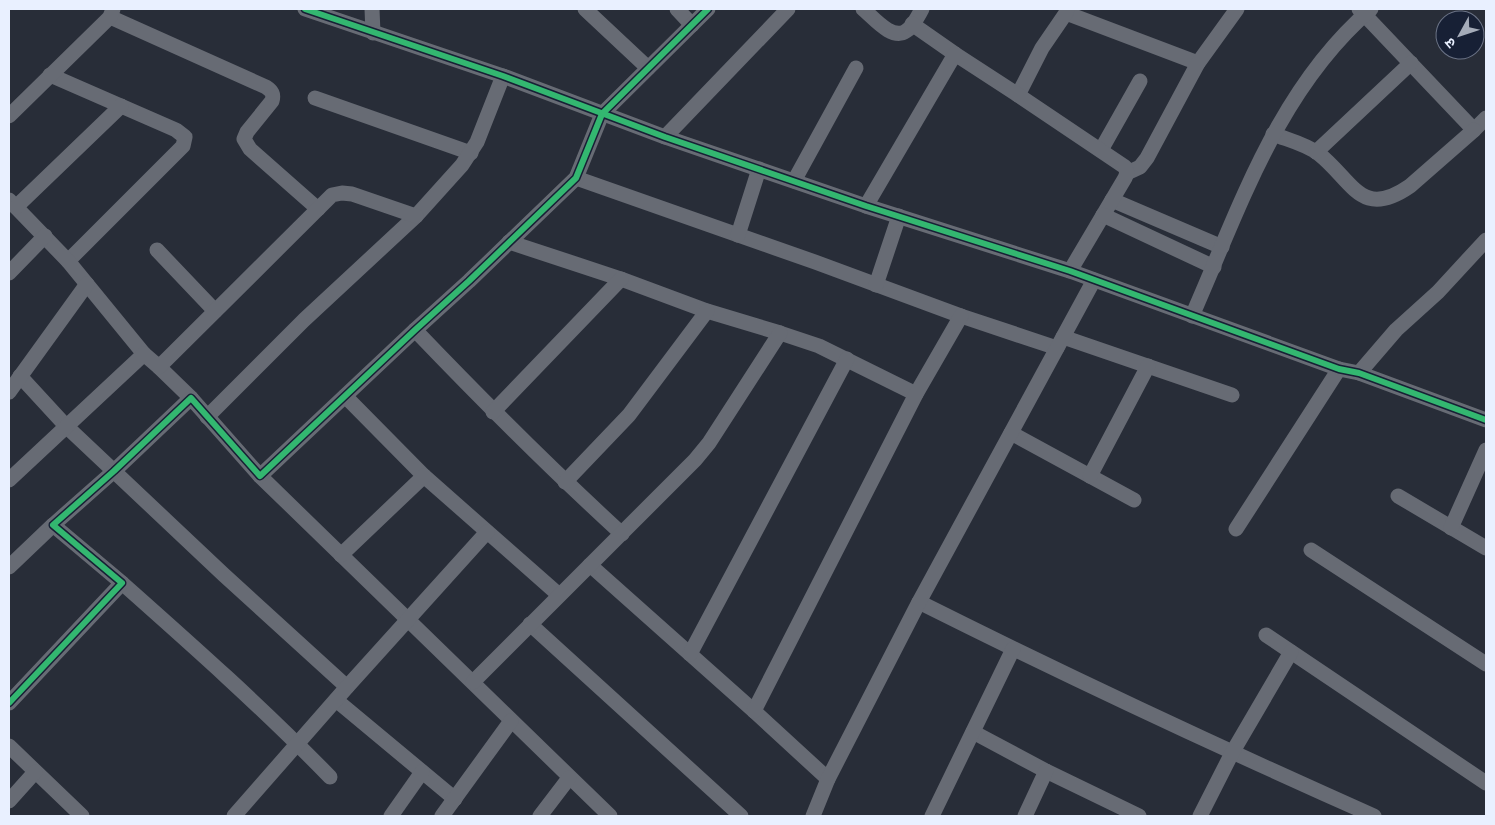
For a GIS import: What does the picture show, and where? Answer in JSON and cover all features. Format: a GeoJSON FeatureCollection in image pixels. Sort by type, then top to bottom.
{"type":"FeatureCollection","features":[{"type":"Feature","properties":{"kind":"street"},"geometry":{"type":"LineString","coordinates":[[305,9],[503,76],[665,137],[866,206],[1070,271],[1339,369],[1359,374],[1486,420]]}},
{"type":"Feature","properties":{"kind":"street"},"geometry":{"type":"LineString","coordinates":[[372,9],[373,33]]}},
{"type":"Feature","properties":{"kind":"street"},"geometry":{"type":"LineString","coordinates":[[585,9],[648,68]]}},
{"type":"Feature","properties":{"kind":"street"},"geometry":{"type":"LineString","coordinates":[[677,9],[692,25]]}},
{"type":"Feature","properties":{"kind":"street"},"geometry":{"type":"LineString","coordinates":[[260,476],[576,178],[602,114],[708,9]]}},
{"type":"Feature","properties":{"kind":"street"},"geometry":{"type":"LineString","coordinates":[[665,137],[788,9]]}},
{"type":"Feature","properties":{"kind":"street"},"geometry":{"type":"LineString","coordinates":[[863,9],[892,32],[900,34],[907,31],[922,9]]}},
{"type":"Feature","properties":{"kind":"street"},"geometry":{"type":"LineString","coordinates":[[1070,271],[1127,173],[1140,166],[1147,158],[1198,63],[1237,9]]}},
{"type":"Feature","properties":{"kind":"street"},"geometry":{"type":"LineString","coordinates":[[1018,95],[1042,48],[1066,11],[1198,63]]}},
{"type":"Feature","properties":{"kind":"street"},"geometry":{"type":"LineString","coordinates":[[1192,316],[1266,147],[1288,106],[1314,69],[1365,11],[1411,63],[1483,123],[1399,194],[1376,200],[1359,194],[1316,152],[1273,134]]}},
{"type":"Feature","properties":{"kind":"street"},"geometry":{"type":"LineString","coordinates":[[9,116],[112,13],[272,91],[274,96],[272,101],[246,132],[244,139],[250,149],[318,209]]}},
{"type":"Feature","properties":{"kind":"street"},"geometry":{"type":"LineString","coordinates":[[912,24],[1102,150],[1125,167],[1127,173]]}},
{"type":"Feature","properties":{"kind":"street"},"geometry":{"type":"LineString","coordinates":[[866,206],[955,54]]}},
{"type":"Feature","properties":{"kind":"street"},"geometry":{"type":"LineString","coordinates":[[1316,152],[1411,63]]}},
{"type":"Feature","properties":{"kind":"street"},"geometry":{"type":"LineString","coordinates":[[794,181],[856,68]]}},
{"type":"Feature","properties":{"kind":"street"},"geometry":{"type":"LineString","coordinates":[[50,75],[176,130],[185,137],[183,146],[68,262]]}},
{"type":"Feature","properties":{"kind":"street"},"geometry":{"type":"LineString","coordinates":[[208,417],[304,320],[416,216],[462,165],[478,142],[503,76]]}},
{"type":"Feature","properties":{"kind":"street"},"geometry":{"type":"LineString","coordinates":[[1102,150],[1140,81]]}},
{"type":"Feature","properties":{"kind":"street"},"geometry":{"type":"LineString","coordinates":[[315,98],[471,153]]}},
{"type":"Feature","properties":{"kind":"street"},"geometry":{"type":"LineString","coordinates":[[121,106],[13,204],[68,262],[144,354],[191,398],[260,476],[610,816]]}},
{"type":"Feature","properties":{"kind":"street"},"geometry":{"type":"LineString","coordinates":[[738,235],[759,169]]}},
{"type":"Feature","properties":{"kind":"street"},"geometry":{"type":"LineString","coordinates":[[576,178],[961,316],[1148,366],[1232,395]]}},
{"type":"Feature","properties":{"kind":"street"},"geometry":{"type":"LineString","coordinates":[[159,367],[332,195],[352,194],[416,216]]}},
{"type":"Feature","properties":{"kind":"street"},"geometry":{"type":"LineString","coordinates":[[1112,200],[1222,247]]}},
{"type":"Feature","properties":{"kind":"street"},"geometry":{"type":"LineString","coordinates":[[1103,215],[1214,267]]}},
{"type":"Feature","properties":{"kind":"street"},"geometry":{"type":"LineString","coordinates":[[876,285],[899,216]]}},
{"type":"Feature","properties":{"kind":"street"},"geometry":{"type":"LineString","coordinates":[[9,272],[45,236]]}},
{"type":"Feature","properties":{"kind":"street"},"geometry":{"type":"LineString","coordinates":[[1359,374],[1396,330],[1438,292],[1486,240]]}},
{"type":"Feature","properties":{"kind":"street"},"geometry":{"type":"LineString","coordinates":[[509,242],[621,279],[707,311],[819,346],[916,394]]}},
{"type":"Feature","properties":{"kind":"street"},"geometry":{"type":"LineString","coordinates":[[157,250],[215,311]]}},
{"type":"Feature","properties":{"kind":"street"},"geometry":{"type":"LineString","coordinates":[[494,412],[621,279]]}},
{"type":"Feature","properties":{"kind":"street"},"geometry":{"type":"LineString","coordinates":[[813,816],[828,779],[919,602],[1094,280]]}},
{"type":"Feature","properties":{"kind":"street"},"geometry":{"type":"LineString","coordinates":[[9,392],[87,284]]}},
{"type":"Feature","properties":{"kind":"street"},"geometry":{"type":"LineString","coordinates":[[565,482],[629,415],[707,311]]}},
{"type":"Feature","properties":{"kind":"street"},"geometry":{"type":"LineString","coordinates":[[754,711],[916,394],[961,316]]}},
{"type":"Feature","properties":{"kind":"street"},"geometry":{"type":"LineString","coordinates":[[415,330],[565,482],[622,534]]}},
{"type":"Feature","properties":{"kind":"street"},"geometry":{"type":"LineString","coordinates":[[472,682],[695,460],[709,443],[780,333]]}},
{"type":"Feature","properties":{"kind":"street"},"geometry":{"type":"LineString","coordinates":[[9,480],[144,354]]}},
{"type":"Feature","properties":{"kind":"street"},"geometry":{"type":"LineString","coordinates":[[690,654],[847,359]]}},
{"type":"Feature","properties":{"kind":"street"},"geometry":{"type":"LineString","coordinates":[[1090,476],[1148,366]]}},
{"type":"Feature","properties":{"kind":"street"},"geometry":{"type":"LineString","coordinates":[[1236,529],[1339,369]]}},
{"type":"Feature","properties":{"kind":"street"},"geometry":{"type":"LineString","coordinates":[[20,376],[66,426],[224,575],[347,687]]}},
{"type":"Feature","properties":{"kind":"street"},"geometry":{"type":"LineString","coordinates":[[345,396],[424,476],[560,596]]}},
{"type":"Feature","properties":{"kind":"street"},"geometry":{"type":"LineString","coordinates":[[9,567],[191,398]]}},
{"type":"Feature","properties":{"kind":"street"},"geometry":{"type":"LineString","coordinates":[[1011,433],[1134,500]]}},
{"type":"Feature","properties":{"kind":"street"},"geometry":{"type":"LineString","coordinates":[[1451,528],[1486,450]]}},
{"type":"Feature","properties":{"kind":"street"},"geometry":{"type":"LineString","coordinates":[[341,555],[424,476]]}},
{"type":"Feature","properties":{"kind":"street"},"geometry":{"type":"LineString","coordinates":[[1398,496],[1486,548]]}},
{"type":"Feature","properties":{"kind":"street"},"geometry":{"type":"LineString","coordinates":[[53,525],[206,658],[298,744],[330,777]]}},
{"type":"Feature","properties":{"kind":"street"},"geometry":{"type":"LineString","coordinates":[[234,816],[487,532]]}},
{"type":"Feature","properties":{"kind":"street"},"geometry":{"type":"LineString","coordinates":[[1311,550],[1486,664]]}},
{"type":"Feature","properties":{"kind":"street"},"geometry":{"type":"LineString","coordinates":[[590,565],[828,779]]}},
{"type":"Feature","properties":{"kind":"street"},"geometry":{"type":"LineString","coordinates":[[9,703],[122,583]]}},
{"type":"Feature","properties":{"kind":"street"},"geometry":{"type":"LineString","coordinates":[[919,602],[1232,753],[1374,816]]}},
{"type":"Feature","properties":{"kind":"street"},"geometry":{"type":"LineString","coordinates":[[530,624],[741,816]]}},
{"type":"Feature","properties":{"kind":"street"},"geometry":{"type":"LineString","coordinates":[[1266,635],[1486,783]]}},
{"type":"Feature","properties":{"kind":"street"},"geometry":{"type":"LineString","coordinates":[[932,816],[1013,649]]}},
{"type":"Feature","properties":{"kind":"street"},"geometry":{"type":"LineString","coordinates":[[1200,816],[1232,753],[1291,652]]}},
{"type":"Feature","properties":{"kind":"street"},"geometry":{"type":"LineString","coordinates":[[336,700],[455,799]]}},
{"type":"Feature","properties":{"kind":"street"},"geometry":{"type":"LineString","coordinates":[[442,816],[511,721]]}},
{"type":"Feature","properties":{"kind":"street"},"geometry":{"type":"LineString","coordinates":[[973,732],[1139,816]]}},
{"type":"Feature","properties":{"kind":"street"},"geometry":{"type":"LineString","coordinates":[[9,746],[82,816]]}},
{"type":"Feature","properties":{"kind":"street"},"geometry":{"type":"LineString","coordinates":[[1025,816],[1046,770]]}},
{"type":"Feature","properties":{"kind":"street"},"geometry":{"type":"LineString","coordinates":[[9,801],[35,772]]}},
{"type":"Feature","properties":{"kind":"street"},"geometry":{"type":"LineString","coordinates":[[391,816],[422,772]]}},
{"type":"Feature","properties":{"kind":"street"},"geometry":{"type":"LineString","coordinates":[[540,816],[569,778]]}},
{"type":"Feature","properties":{"kind":"cycle path"},"geometry":{"type":"LineString","coordinates":[[305,9],[503,76],[665,137],[866,206],[1070,271],[1339,369],[1359,373],[1486,420]]}},
{"type":"Feature","properties":{"kind":"cycle path"},"geometry":{"type":"LineString","coordinates":[[9,703],[122,583],[53,525],[114,471],[191,398],[260,476],[469,281],[576,178],[602,114],[708,9]]}}]}
